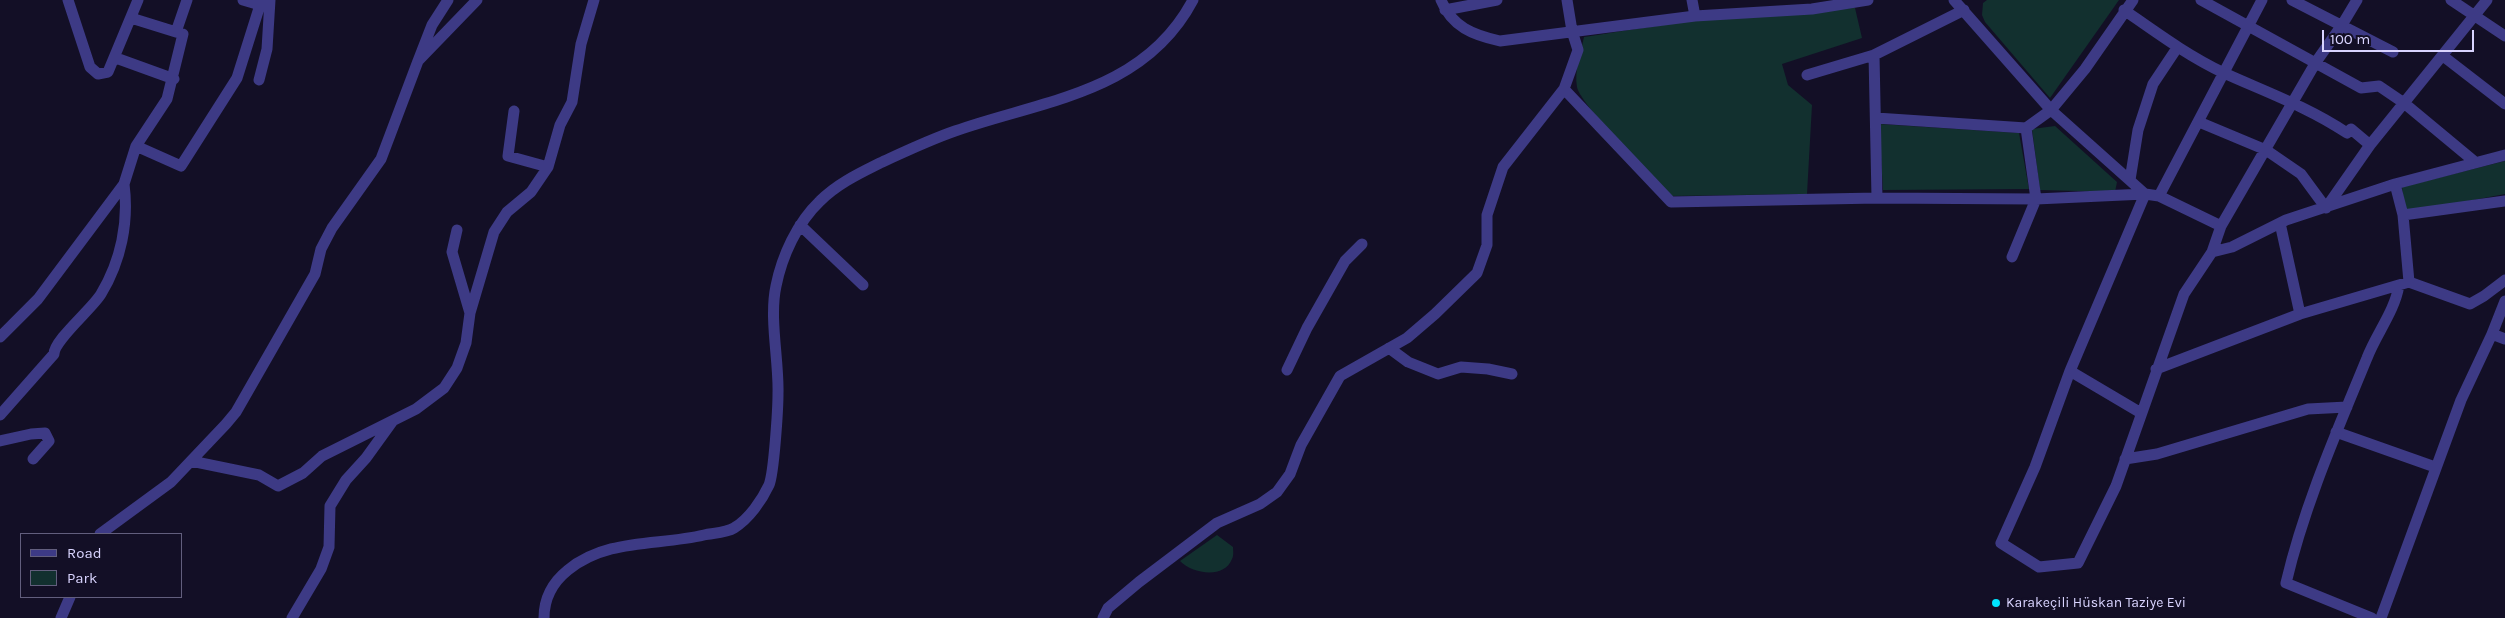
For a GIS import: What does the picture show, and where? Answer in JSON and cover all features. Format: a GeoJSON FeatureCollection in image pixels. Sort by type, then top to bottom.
{"type":"FeatureCollection","features":[{"type":"Feature","properties":{"kind":"street"},"geometry":{"type":"LineString","coordinates":[[68,0],[90,67],[98,74],[108,72],[116,58],[138,0]]}},
{"type":"Feature","properties":{"kind":"street"},"geometry":{"type":"LineString","coordinates":[[176,32],[187,0]]}},
{"type":"Feature","properties":{"kind":"street"},"geometry":{"type":"LineString","coordinates":[[243,0],[264,2]]}},
{"type":"Feature","properties":{"kind":"street"},"geometry":{"type":"LineString","coordinates":[[101,533],[171,482],[236,412],[315,274],[321,249],[332,228],[381,159],[432,25],[448,0]]}},
{"type":"Feature","properties":{"kind":"street"},"geometry":{"type":"LineString","coordinates":[[418,61],[477,0]]}},
{"type":"Feature","properties":{"kind":"street"},"geometry":{"type":"LineString","coordinates":[[191,461],[258,475],[278,486],[303,473],[322,456],[416,409],[444,388],[457,368],[466,343],[470,313],[494,232],[507,212],[531,192],[548,167],[560,125],[572,102],[581,44],[594,0]]}},
{"type":"Feature","properties":{"kind":"street"},"geometry":{"type":"LineString","coordinates":[[544,618],[544,606],[556,580],[579,561],[612,547],[699,536],[732,529],[750,514],[770,483],[778,392],[775,353],[775,288],[785,256],[800,225],[818,202],[843,181],[954,131],[1076,95],[1119,75],[1154,52],[1182,20],[1192,0]]}},
{"type":"Feature","properties":{"kind":"street"},"geometry":{"type":"LineString","coordinates":[[1497,0],[1443,5],[1457,25],[1473,35],[1500,41],[1695,16],[1812,9],[1868,0]]}},
{"type":"Feature","properties":{"kind":"street"},"geometry":{"type":"LineString","coordinates":[[1103,618],[1108,608],[1139,582],[1218,524],[1260,504],[1277,492],[1290,474],[1301,445],[1340,376],[1407,338],[1477,273],[1487,245],[1487,215],[1503,167],[1564,89],[1578,50],[1572,31],[1567,0]]}},
{"type":"Feature","properties":{"kind":"street"},"geometry":{"type":"LineString","coordinates":[[1692,0],[1695,16]]}},
{"type":"Feature","properties":{"kind":"street"},"geometry":{"type":"LineString","coordinates":[[1954,0],[2051,110],[2145,194]]}},
{"type":"Feature","properties":{"kind":"street"},"geometry":{"type":"LineString","coordinates":[[1876,118],[2026,128],[2051,110],[2085,69],[2124,10],[2133,0]]}},
{"type":"Feature","properties":{"kind":"street"},"geometry":{"type":"LineString","coordinates":[[2201,0],[2361,88],[2379,86],[2404,103],[2475,162]]}},
{"type":"Feature","properties":{"kind":"street"},"geometry":{"type":"LineString","coordinates":[[2159,196],[2262,0]]}},
{"type":"Feature","properties":{"kind":"street"},"geometry":{"type":"LineString","coordinates":[[2292,0],[2393,52]]}},
{"type":"Feature","properties":{"kind":"street"},"geometry":{"type":"LineString","coordinates":[[2145,194],[2070,371],[2035,467],[2001,543],[2039,567],[2078,563],[2116,486],[2156,368],[2184,294],[2212,252],[2222,226],[2295,102],[2316,62],[2357,0]]}},
{"type":"Feature","properties":{"kind":"street"},"geometry":{"type":"LineString","coordinates":[[2452,0],[2505,36]]}},
{"type":"Feature","properties":{"kind":"street"},"geometry":{"type":"LineString","coordinates":[[2326,208],[2370,145],[2487,0]]}},
{"type":"Feature","properties":{"kind":"street"},"geometry":{"type":"LineString","coordinates":[[259,80],[267,50],[264,2]]}},
{"type":"Feature","properties":{"kind":"street"},"geometry":{"type":"LineString","coordinates":[[136,146],[181,166],[237,78],[264,2]]}},
{"type":"Feature","properties":{"kind":"street"},"geometry":{"type":"LineString","coordinates":[[1807,75],[1874,56],[1964,10]]}},
{"type":"Feature","properties":{"kind":"street"},"geometry":{"type":"LineString","coordinates":[[2124,10],[2177,48],[2224,72],[2295,102],[2347,133],[2351,129],[2370,145]]}},
{"type":"Feature","properties":{"kind":"street"},"geometry":{"type":"LineString","coordinates":[[0,337],[38,299],[124,184],[136,146],[167,99],[174,79],[184,34],[131,18]]}},
{"type":"Feature","properties":{"kind":"street"},"geometry":{"type":"LineString","coordinates":[[2130,180],[2138,130],[2153,84],[2177,48]]}},
{"type":"Feature","properties":{"kind":"street"},"geometry":{"type":"LineString","coordinates":[[1874,56],[1877,198]]}},
{"type":"Feature","properties":{"kind":"street"},"geometry":{"type":"LineString","coordinates":[[2443,56],[2505,104]]}},
{"type":"Feature","properties":{"kind":"street"},"geometry":{"type":"LineString","coordinates":[[116,58],[174,79]]}},
{"type":"Feature","properties":{"kind":"street"},"geometry":{"type":"LineString","coordinates":[[1564,89],[1671,202],[1877,198],[2036,199],[2145,194],[2159,196],[2222,226]]}},
{"type":"Feature","properties":{"kind":"street"},"geometry":{"type":"LineString","coordinates":[[514,111],[508,156],[548,167]]}},
{"type":"Feature","properties":{"kind":"street"},"geometry":{"type":"LineString","coordinates":[[2198,122],[2266,150],[2301,174],[2326,208]]}},
{"type":"Feature","properties":{"kind":"street"},"geometry":{"type":"LineString","coordinates":[[2012,257],[2036,199],[2026,128]]}},
{"type":"Feature","properties":{"kind":"street"},"geometry":{"type":"LineString","coordinates":[[2212,252],[2232,247],[2280,223],[2395,184],[2505,155]]}},
{"type":"Feature","properties":{"kind":"street"},"geometry":{"type":"LineString","coordinates":[[0,414],[54,354],[54,350],[100,296],[110,279],[124,234],[127,205],[124,184]]}},
{"type":"Feature","properties":{"kind":"street"},"geometry":{"type":"LineString","coordinates":[[2372,618],[2286,583],[2293,553],[2336,432],[2369,351],[2404,284],[2403,215],[2395,184]]}},
{"type":"Feature","properties":{"kind":"street"},"geometry":{"type":"LineString","coordinates":[[2403,215],[2505,201]]}},
{"type":"Feature","properties":{"kind":"street"},"geometry":{"type":"LineString","coordinates":[[2280,223],[2300,314]]}},
{"type":"Feature","properties":{"kind":"street"},"geometry":{"type":"LineString","coordinates":[[800,225],[863,285]]}},
{"type":"Feature","properties":{"kind":"street"},"geometry":{"type":"LineString","coordinates":[[457,230],[452,252],[470,313]]}},
{"type":"Feature","properties":{"kind":"street"},"geometry":{"type":"LineString","coordinates":[[1287,370],[1307,328],[1345,261],[1362,244]]}},
{"type":"Feature","properties":{"kind":"street"},"geometry":{"type":"LineString","coordinates":[[2156,368],[2300,314],[2404,284],[2470,304],[2505,280]]}},
{"type":"Feature","properties":{"kind":"street"},"geometry":{"type":"LineString","coordinates":[[2381,618],[2460,400],[2492,334],[2505,301]]}},
{"type":"Feature","properties":{"kind":"street"},"geometry":{"type":"LineString","coordinates":[[2492,334],[2505,339]]}},
{"type":"Feature","properties":{"kind":"street"},"geometry":{"type":"LineString","coordinates":[[1389,348],[1408,362],[1438,374],[1461,367],[1488,369],[1512,374]]}},
{"type":"Feature","properties":{"kind":"street"},"geometry":{"type":"LineString","coordinates":[[2070,371],[2141,413]]}},
{"type":"Feature","properties":{"kind":"street"},"geometry":{"type":"LineString","coordinates":[[2125,459],[2157,454],[2308,409],[2347,407]]}},
{"type":"Feature","properties":{"kind":"street"},"geometry":{"type":"LineString","coordinates":[[292,618],[321,569],[329,547],[330,506],[346,480],[366,458],[395,418]]}},
{"type":"Feature","properties":{"kind":"street"},"geometry":{"type":"LineString","coordinates":[[2336,432],[2435,467]]}},
{"type":"Feature","properties":{"kind":"street"},"geometry":{"type":"LineString","coordinates":[[0,441],[45,433],[49,441],[32,459]]}},
{"type":"Feature","properties":{"kind":"street"},"geometry":{"type":"LineString","coordinates":[[61,618],[70,598]]}},
{"type":"Feature","properties":{"kind":"green space"},"geometry":{"type":"Polygon","coordinates":[[[1987,0],[2119,0],[2050,98],[1985,22],[1982,15],[1983,3],[1987,0]]]}},
{"type":"Feature","properties":{"kind":"green space"},"geometry":{"type":"Polygon","coordinates":[[[1855,8],[1862,38],[1782,64],[1788,85],[1812,105],[1807,194],[1670,196],[1604,125],[1581,96],[1577,87],[1577,68],[1584,37],[1753,14],[1855,8]]]}},
{"type":"Feature","properties":{"kind":"green space"},"geometry":{"type":"Polygon","coordinates":[[[1879,124],[2019,133],[2029,189],[1883,190],[1879,124]]]}},
{"type":"Feature","properties":{"kind":"green space"},"geometry":{"type":"Polygon","coordinates":[[[2055,126],[2117,182],[2115,192],[2040,190],[2032,129],[2055,126]]]}},
{"type":"Feature","properties":{"kind":"green space"},"geometry":{"type":"Polygon","coordinates":[[[2505,161],[2505,194],[2405,213],[2402,187],[2505,161]]]}},
{"type":"Feature","properties":{"kind":"green space"},"geometry":{"type":"Polygon","coordinates":[[[1217,535],[1233,547],[1233,558],[1228,566],[1215,572],[1207,572],[1192,569],[1180,561],[1217,535]]]}},
{"type":"Feature","properties":{"kind":"place","name":"Karakeçili Hüskan Taziye Evi"},"geometry":{"type":"Point","coordinates":[1996,603]}}]}
